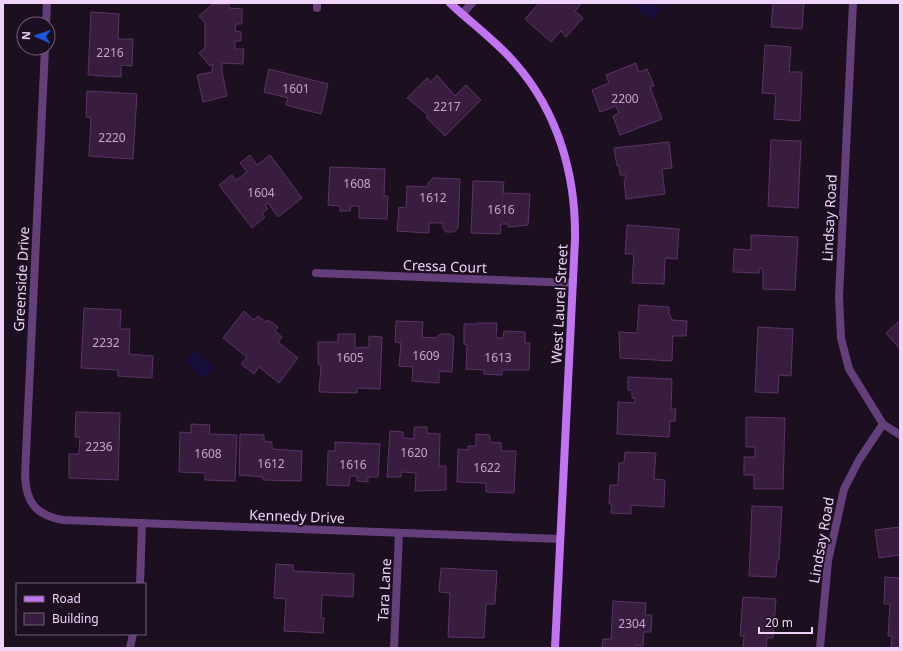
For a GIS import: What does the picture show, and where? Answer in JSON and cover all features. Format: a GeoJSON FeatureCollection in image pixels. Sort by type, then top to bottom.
{"type":"FeatureCollection","features":[{"type":"Feature","properties":{"kind":"street"},"geometry":{"type":"LineString","coordinates":[[46,16],[47,3]]}},
{"type":"Feature","properties":{"kind":"street","name":"West Laurel Street"},"geometry":{"type":"LineString","coordinates":[[450,3],[514,62],[545,105],[565,154],[572,184],[574,206],[573,283],[555,648]]}},
{"type":"Feature","properties":{"kind":"street"},"geometry":{"type":"LineString","coordinates":[[462,14],[472,3]]}},
{"type":"Feature","properties":{"kind":"street","name":"Lindsay Road"},"geometry":{"type":"LineString","coordinates":[[853,3],[838,297],[841,338],[849,369],[883,424],[900,435]]}},
{"type":"Feature","properties":{"kind":"street","name":"Greenside Drive"},"geometry":{"type":"LineString","coordinates":[[35,508],[29,500],[25,475],[45,56]]}},
{"type":"Feature","properties":{"kind":"street","name":"Cressa Court"},"geometry":{"type":"LineString","coordinates":[[316,274],[573,283]]}},
{"type":"Feature","properties":{"kind":"street","name":"Lindsay Road"},"geometry":{"type":"LineString","coordinates":[[820,648],[828,561],[844,489],[859,460],[883,424]]}},
{"type":"Feature","properties":{"kind":"street","name":"Kennedy Drive"},"geometry":{"type":"LineString","coordinates":[[35,508],[45,515],[63,520],[560,539]]}},
{"type":"Feature","properties":{"kind":"street"},"geometry":{"type":"LineString","coordinates":[[140,583],[142,523]]}},
{"type":"Feature","properties":{"kind":"street","name":"Tara Lane"},"geometry":{"type":"LineString","coordinates":[[394,648],[399,533]]}},
{"type":"Feature","properties":{"kind":"street"},"geometry":{"type":"LineString","coordinates":[[130,648],[133,635]]}},
{"type":"Feature","properties":{"kind":"shaded area"},"geometry":{"type":"Polygon","coordinates":[[[631,3],[654,3],[661,9],[651,20],[631,3]]]}},
{"type":"Feature","properties":{"kind":"shaded area"},"geometry":{"type":"Polygon","coordinates":[[[195,350],[215,367],[204,379],[185,361],[195,350]]]}},
{"type":"Feature","properties":{"kind":"building"},"geometry":{"type":"Polygon","coordinates":[[[539,3],[580,3],[581,4],[575,11],[583,18],[566,37],[561,31],[551,42],[525,19],[539,3]]]}},
{"type":"Feature","properties":{"kind":"building"},"geometry":{"type":"Polygon","coordinates":[[[773,3],[804,3],[802,29],[771,27],[773,3]]]}},
{"type":"Feature","properties":{"kind":"building"},"geometry":{"type":"Polygon","coordinates":[[[213,4],[229,4],[229,8],[242,9],[242,24],[236,24],[235,31],[241,32],[241,41],[235,41],[235,49],[244,49],[243,64],[222,63],[222,72],[227,96],[203,102],[197,75],[212,72],[213,64],[210,66],[199,53],[205,48],[205,23],[199,16],[213,4]]]}},
{"type":"Feature","properties":{"kind":"building"},"geometry":{"type":"Polygon","coordinates":[[[91,12],[119,14],[118,39],[133,39],[132,66],[121,65],[121,77],[88,75],[91,12]]]}},
{"type":"Feature","properties":{"kind":"building"},"geometry":{"type":"Polygon","coordinates":[[[765,45],[791,47],[789,72],[802,72],[800,121],[774,119],[776,94],[762,93],[765,45]]]}},
{"type":"Feature","properties":{"kind":"building"},"geometry":{"type":"Polygon","coordinates":[[[636,63],[639,72],[647,69],[654,86],[650,87],[662,119],[620,135],[613,116],[619,113],[616,106],[600,112],[592,90],[609,83],[606,75],[636,63]]]}},
{"type":"Feature","properties":{"kind":"building"},"geometry":{"type":"Polygon","coordinates":[[[269,69],[328,84],[321,114],[286,105],[288,98],[264,92],[269,69]]]}},
{"type":"Feature","properties":{"kind":"building"},"geometry":{"type":"Polygon","coordinates":[[[437,75],[455,96],[466,85],[481,100],[445,136],[426,117],[428,115],[407,98],[427,78],[431,82],[437,75]]]}},
{"type":"Feature","properties":{"kind":"building"},"geometry":{"type":"Polygon","coordinates":[[[87,91],[137,94],[133,159],[89,156],[91,118],[86,117],[87,91]]]}},
{"type":"Feature","properties":{"kind":"building"},"geometry":{"type":"Polygon","coordinates":[[[771,140],[801,141],[798,208],[768,206],[771,140]]]}},
{"type":"Feature","properties":{"kind":"building"},"geometry":{"type":"Polygon","coordinates":[[[669,142],[672,168],[662,169],[665,194],[626,199],[624,180],[626,180],[625,175],[620,175],[614,148],[669,142]]]}},
{"type":"Feature","properties":{"kind":"building"},"geometry":{"type":"Polygon","coordinates":[[[250,155],[257,165],[270,155],[302,198],[278,217],[268,203],[265,205],[268,209],[262,213],[265,217],[252,228],[219,185],[232,175],[236,180],[247,172],[240,163],[250,155]]]}},
{"type":"Feature","properties":{"kind":"building"},"geometry":{"type":"Polygon","coordinates":[[[330,167],[385,169],[384,196],[388,196],[387,219],[359,218],[359,206],[351,206],[350,211],[340,211],[340,206],[328,205],[330,167]]]}},
{"type":"Feature","properties":{"kind":"building"},"geometry":{"type":"Polygon","coordinates":[[[433,178],[460,179],[458,228],[454,232],[446,232],[443,228],[443,223],[429,223],[429,233],[397,231],[399,207],[406,208],[407,186],[428,187],[428,183],[433,178]]]}},
{"type":"Feature","properties":{"kind":"building"},"geometry":{"type":"Polygon","coordinates":[[[473,181],[504,182],[503,193],[530,194],[528,225],[508,227],[508,224],[501,224],[500,234],[471,233],[473,181]]]}},
{"type":"Feature","properties":{"kind":"building"},"geometry":{"type":"Polygon","coordinates":[[[627,225],[679,229],[677,259],[665,258],[664,284],[632,283],[634,254],[625,254],[627,225]]]}},
{"type":"Feature","properties":{"kind":"building"},"geometry":{"type":"Polygon","coordinates":[[[751,235],[798,237],[795,290],[763,289],[763,269],[759,268],[759,273],[733,272],[734,249],[751,250],[751,235]]]}},
{"type":"Feature","properties":{"kind":"building"},"geometry":{"type":"Polygon","coordinates":[[[639,305],[669,307],[669,313],[672,320],[687,321],[686,336],[673,336],[672,361],[620,358],[619,332],[637,333],[639,305]]]}},
{"type":"Feature","properties":{"kind":"building"},"geometry":{"type":"Polygon","coordinates":[[[84,308],[121,310],[120,329],[130,329],[129,354],[153,356],[152,378],[118,376],[118,370],[81,368],[84,308]]]}},
{"type":"Feature","properties":{"kind":"building"},"geometry":{"type":"Polygon","coordinates":[[[244,311],[254,320],[258,316],[266,322],[268,320],[278,327],[275,331],[282,337],[278,342],[298,358],[279,383],[259,367],[254,374],[241,364],[247,357],[223,338],[244,311]]]}},
{"type":"Feature","properties":{"kind":"building"},"geometry":{"type":"Polygon","coordinates":[[[900,320],[900,349],[886,333],[900,320]]]}},
{"type":"Feature","properties":{"kind":"building"},"geometry":{"type":"Polygon","coordinates":[[[396,321],[423,322],[422,337],[436,338],[440,334],[450,334],[454,337],[452,372],[439,371],[439,383],[412,381],[413,367],[399,366],[401,343],[395,342],[396,321]]]}},
{"type":"Feature","properties":{"kind":"building"},"geometry":{"type":"Polygon","coordinates":[[[497,323],[496,338],[503,338],[504,331],[525,332],[525,343],[530,343],[529,370],[502,370],[502,375],[484,374],[484,370],[466,369],[467,345],[464,344],[464,324],[497,323]]]}},
{"type":"Feature","properties":{"kind":"building"},"geometry":{"type":"Polygon","coordinates":[[[758,327],[793,329],[791,376],[779,375],[778,393],[755,392],[758,327]]]}},
{"type":"Feature","properties":{"kind":"building"},"geometry":{"type":"Polygon","coordinates":[[[338,334],[355,334],[355,348],[369,347],[369,336],[382,337],[380,389],[357,388],[357,393],[319,392],[321,365],[318,365],[318,342],[338,342],[338,334]]]}},
{"type":"Feature","properties":{"kind":"building"},"geometry":{"type":"Polygon","coordinates":[[[628,377],[672,379],[671,409],[676,409],[675,421],[670,421],[669,437],[617,434],[618,402],[635,403],[635,398],[632,398],[632,390],[628,390],[628,377]]]}},
{"type":"Feature","properties":{"kind":"building"},"geometry":{"type":"Polygon","coordinates":[[[76,412],[120,413],[118,480],[69,478],[69,454],[79,454],[80,437],[75,437],[76,412]]]}},
{"type":"Feature","properties":{"kind":"building"},"geometry":{"type":"Polygon","coordinates":[[[746,417],[785,418],[783,489],[754,489],[754,475],[744,475],[744,457],[755,457],[755,447],[746,447],[746,417]]]}},
{"type":"Feature","properties":{"kind":"building"},"geometry":{"type":"Polygon","coordinates":[[[191,424],[210,425],[209,434],[237,435],[235,481],[205,480],[205,473],[179,472],[180,432],[191,433],[191,424]]]}},
{"type":"Feature","properties":{"kind":"building"},"geometry":{"type":"Polygon","coordinates":[[[414,427],[427,427],[427,433],[440,434],[439,466],[446,466],[446,490],[415,491],[416,473],[402,472],[401,477],[387,477],[390,431],[403,432],[403,438],[414,439],[414,427]]]}},
{"type":"Feature","properties":{"kind":"building"},"geometry":{"type":"Polygon","coordinates":[[[240,434],[264,435],[264,441],[272,442],[272,449],[302,451],[301,481],[263,480],[263,477],[239,475],[240,434]]]}},
{"type":"Feature","properties":{"kind":"building"},"geometry":{"type":"Polygon","coordinates":[[[476,434],[490,435],[490,442],[501,443],[501,451],[516,451],[514,493],[486,492],[486,483],[457,482],[458,449],[468,450],[468,446],[476,446],[476,434]]]}},
{"type":"Feature","properties":{"kind":"building"},"geometry":{"type":"Polygon","coordinates":[[[335,442],[380,444],[378,477],[368,477],[368,482],[357,481],[357,476],[350,476],[349,486],[327,485],[328,451],[335,451],[335,442]]]}},
{"type":"Feature","properties":{"kind":"building"},"geometry":{"type":"Polygon","coordinates":[[[625,452],[656,453],[654,479],[665,480],[664,507],[631,505],[631,514],[611,513],[612,504],[609,504],[610,485],[618,485],[619,463],[624,463],[625,452]]]}},
{"type":"Feature","properties":{"kind":"building"},"geometry":{"type":"Polygon","coordinates":[[[752,506],[782,507],[779,560],[777,560],[776,577],[749,576],[752,506]]]}},
{"type":"Feature","properties":{"kind":"building"},"geometry":{"type":"Polygon","coordinates":[[[900,527],[900,555],[879,558],[875,530],[900,527]]]}},
{"type":"Feature","properties":{"kind":"building"},"geometry":{"type":"Polygon","coordinates":[[[276,564],[293,565],[293,571],[354,574],[353,597],[322,595],[321,618],[324,618],[323,633],[284,631],[286,599],[274,598],[276,564]]]}},
{"type":"Feature","properties":{"kind":"building"},"geometry":{"type":"Polygon","coordinates":[[[441,568],[497,571],[495,604],[486,604],[484,638],[448,637],[450,593],[439,592],[441,568]]]}},
{"type":"Feature","properties":{"kind":"building"},"geometry":{"type":"Polygon","coordinates":[[[885,577],[900,578],[900,648],[891,648],[892,636],[888,636],[890,604],[884,604],[885,577]]]}},
{"type":"Feature","properties":{"kind":"building"},"geometry":{"type":"Polygon","coordinates":[[[743,597],[776,599],[773,638],[767,638],[766,648],[743,648],[744,636],[740,636],[743,597]]]}},
{"type":"Feature","properties":{"kind":"building"},"geometry":{"type":"Polygon","coordinates":[[[613,601],[646,603],[645,615],[652,615],[651,632],[644,632],[643,646],[635,645],[635,648],[602,648],[603,639],[611,639],[613,601]]]}}]}
